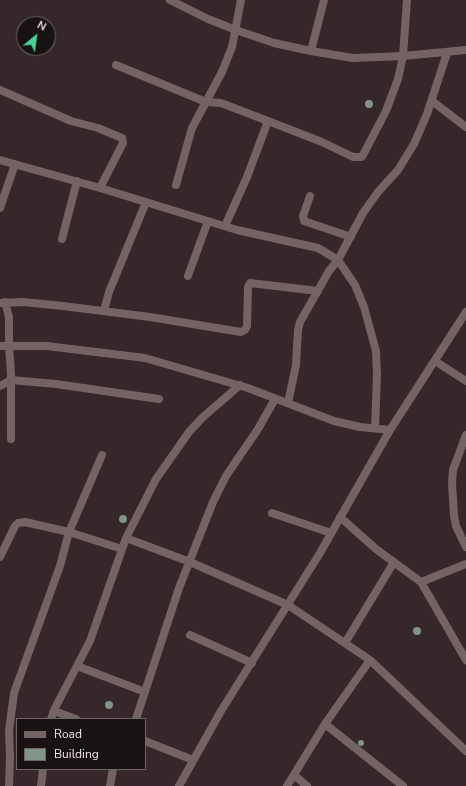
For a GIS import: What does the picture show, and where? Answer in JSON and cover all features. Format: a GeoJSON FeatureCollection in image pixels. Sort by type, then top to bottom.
{"type":"FeatureCollection","features":[{"type":"Feature","properties":{"kind":"street"},"geometry":{"type":"LineString","coordinates":[[170,0],[208,19],[236,30],[274,43],[311,51],[353,58],[447,53],[466,50]]}},
{"type":"Feature","properties":{"kind":"street"},"geometry":{"type":"LineString","coordinates":[[176,185],[192,128],[222,72],[236,30],[241,0]]}},
{"type":"Feature","properties":{"kind":"street"},"geometry":{"type":"LineString","coordinates":[[311,51],[324,0]]}},
{"type":"Feature","properties":{"kind":"street"},"geometry":{"type":"LineString","coordinates":[[116,65],[206,102],[221,103],[322,142],[353,157],[361,158],[386,111],[398,79],[403,56],[407,0]]}},
{"type":"Feature","properties":{"kind":"street"},"geometry":{"type":"LineString","coordinates":[[288,403],[296,365],[298,330],[329,270],[338,260],[363,213],[378,192],[398,170],[414,144],[432,102],[447,53]]}},
{"type":"Feature","properties":{"kind":"street"},"geometry":{"type":"LineString","coordinates":[[0,90],[71,121],[98,128],[122,138],[123,143],[100,188]]}},
{"type":"Feature","properties":{"kind":"street"},"geometry":{"type":"LineString","coordinates":[[432,102],[466,127]]}},
{"type":"Feature","properties":{"kind":"street"},"geometry":{"type":"LineString","coordinates":[[225,226],[247,177],[268,121]]}},
{"type":"Feature","properties":{"kind":"street"},"geometry":{"type":"LineString","coordinates":[[0,160],[77,181],[225,226],[318,248],[338,260],[355,285],[364,307],[376,351],[377,375],[375,428]]}},
{"type":"Feature","properties":{"kind":"street"},"geometry":{"type":"LineString","coordinates":[[0,208],[15,164]]}},
{"type":"Feature","properties":{"kind":"street"},"geometry":{"type":"LineString","coordinates":[[62,239],[77,181]]}},
{"type":"Feature","properties":{"kind":"street"},"geometry":{"type":"LineString","coordinates":[[310,196],[303,216],[304,220],[351,237]]}},
{"type":"Feature","properties":{"kind":"street"},"geometry":{"type":"LineString","coordinates":[[104,312],[109,292],[146,202]]}},
{"type":"Feature","properties":{"kind":"street"},"geometry":{"type":"LineString","coordinates":[[188,276],[208,221]]}},
{"type":"Feature","properties":{"kind":"street"},"geometry":{"type":"LineString","coordinates":[[11,438],[11,380],[9,345],[10,317],[2,303],[30,303],[241,332],[245,330],[247,326],[248,287],[250,283],[318,291]]}},
{"type":"Feature","properties":{"kind":"street"},"geometry":{"type":"LineString","coordinates":[[178,786],[331,534],[390,430],[466,312]]}},
{"type":"Feature","properties":{"kind":"street"},"geometry":{"type":"LineString","coordinates":[[0,346],[47,346],[145,358],[240,385],[334,421],[390,430]]}},
{"type":"Feature","properties":{"kind":"street"},"geometry":{"type":"LineString","coordinates":[[435,361],[466,381]]}},
{"type":"Feature","properties":{"kind":"street"},"geometry":{"type":"LineString","coordinates":[[0,386],[11,380],[56,384],[159,399]]}},
{"type":"Feature","properties":{"kind":"street"},"geometry":{"type":"LineString","coordinates":[[70,718],[53,715],[90,641],[126,538],[156,480],[180,444],[203,417],[240,385]]}},
{"type":"Feature","properties":{"kind":"street"},"geometry":{"type":"LineString","coordinates":[[136,718],[179,588],[213,502],[226,476],[258,430],[276,399]]}},
{"type":"Feature","properties":{"kind":"street"},"geometry":{"type":"LineString","coordinates":[[466,435],[453,470],[452,483],[456,526],[466,547]]}},
{"type":"Feature","properties":{"kind":"street"},"geometry":{"type":"LineString","coordinates":[[9,786],[9,730],[14,692],[60,566],[69,532],[102,455]]}},
{"type":"Feature","properties":{"kind":"street"},"geometry":{"type":"LineString","coordinates":[[272,513],[331,534]]}},
{"type":"Feature","properties":{"kind":"street"},"geometry":{"type":"LineString","coordinates":[[340,517],[394,562],[421,582],[466,660]]}},
{"type":"Feature","properties":{"kind":"street"},"geometry":{"type":"LineString","coordinates":[[0,557],[15,526],[21,522],[69,532],[122,549]]}},
{"type":"Feature","properties":{"kind":"street"},"geometry":{"type":"LineString","coordinates":[[126,538],[190,562],[288,605],[370,660],[466,751]]}},
{"type":"Feature","properties":{"kind":"street"},"geometry":{"type":"LineString","coordinates":[[345,643],[394,562]]}},
{"type":"Feature","properties":{"kind":"street"},"geometry":{"type":"LineString","coordinates":[[421,582],[466,564]]}},
{"type":"Feature","properties":{"kind":"street"},"geometry":{"type":"LineString","coordinates":[[190,636],[252,663]]}},
{"type":"Feature","properties":{"kind":"street"},"geometry":{"type":"LineString","coordinates":[[287,786],[325,724],[370,660]]}},
{"type":"Feature","properties":{"kind":"street"},"geometry":{"type":"LineString","coordinates":[[77,666],[145,692]]}},
{"type":"Feature","properties":{"kind":"street"},"geometry":{"type":"LineString","coordinates":[[325,724],[403,786]]}},
{"type":"Feature","properties":{"kind":"street"},"geometry":{"type":"LineString","coordinates":[[0,729],[9,730]]}},
{"type":"Feature","properties":{"kind":"street"},"geometry":{"type":"LineString","coordinates":[[146,741],[193,760]]}},
{"type":"Feature","properties":{"kind":"street"},"geometry":{"type":"LineString","coordinates":[[41,786],[43,770]]}},
{"type":"Feature","properties":{"kind":"street"},"geometry":{"type":"LineString","coordinates":[[110,786],[113,770]]}},
{"type":"Feature","properties":{"kind":"street"},"geometry":{"type":"LineString","coordinates":[[294,775],[307,786]]}},
{"type":"Feature","properties":{"kind":"building"},"geometry":{"type":"Polygon","coordinates":[[[367,100],[371,100],[373,104],[371,108],[367,108],[365,106],[365,102],[367,100]]]}},
{"type":"Feature","properties":{"kind":"building"},"geometry":{"type":"Polygon","coordinates":[[[121,515],[125,515],[127,519],[125,523],[121,523],[119,521],[119,517],[121,515]]]}},
{"type":"Feature","properties":{"kind":"building"},"geometry":{"type":"Polygon","coordinates":[[[415,627],[419,627],[421,631],[419,635],[415,635],[413,633],[413,629],[415,627]]]}},
{"type":"Feature","properties":{"kind":"building"},"geometry":{"type":"Polygon","coordinates":[[[107,701],[111,701],[113,705],[111,709],[107,709],[105,707],[105,703],[107,701]]]}},
{"type":"Feature","properties":{"kind":"building"},"geometry":{"type":"Polygon","coordinates":[[[361,740],[364,743],[361,746],[358,743],[361,740]]]}}]}
